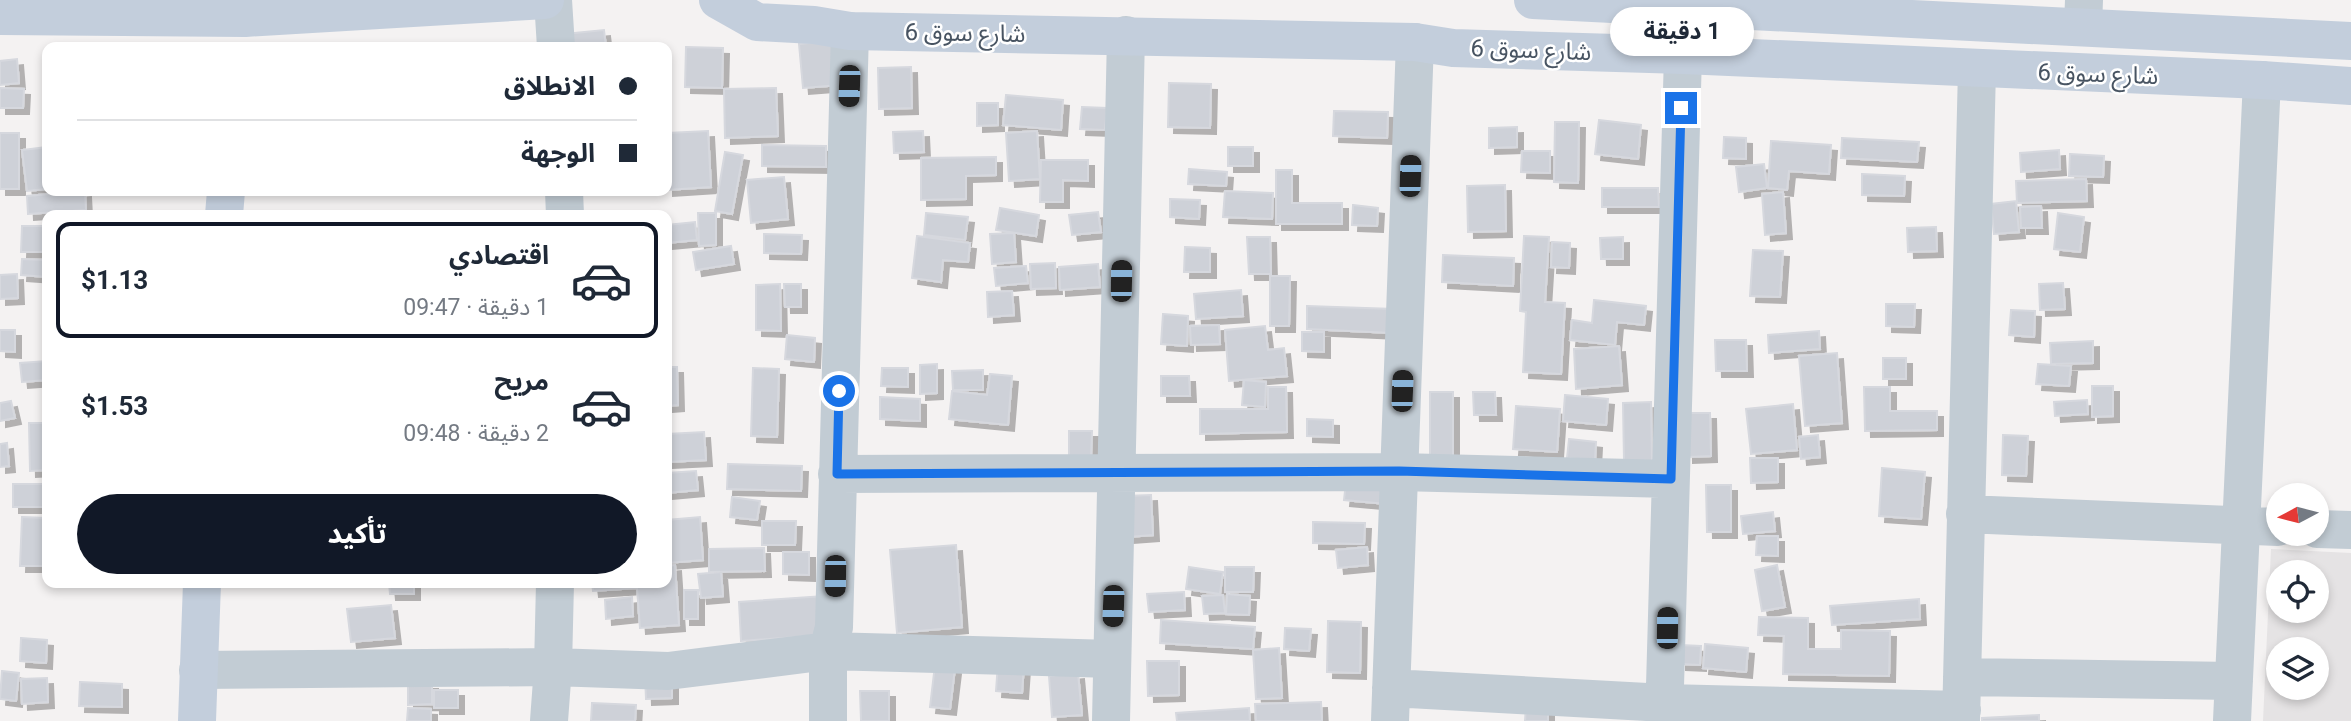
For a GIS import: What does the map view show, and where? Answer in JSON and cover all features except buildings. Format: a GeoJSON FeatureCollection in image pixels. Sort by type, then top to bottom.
{"type":"FeatureCollection","features":[{"type":"Feature","properties":{"kind":"street"},"geometry":{"type":"LineString","coordinates":[[1,11],[244,22],[545,0]]}},
{"type":"Feature","properties":{"kind":"street"},"geometry":{"type":"LineString","coordinates":[[553,0],[556,42]]}},
{"type":"Feature","properties":{"kind":"street","name":"شارع سوق 6"},"geometry":{"type":"LineString","coordinates":[[718,0],[757,22],[814,24],[850,30],[1415,42],[1453,48],[1683,55],[2351,86]]}},
{"type":"Feature","properties":{"kind":"street","name":"شارع سوق 6"},"geometry":{"type":"LineString","coordinates":[[1533,0],[2084,13],[2216,35],[2351,41]]}},
{"type":"Feature","properties":{"kind":"street"},"geometry":{"type":"LineString","coordinates":[[828,721],[828,651],[834,628],[850,30]]}},
{"type":"Feature","properties":{"kind":"street"},"geometry":{"type":"LineString","coordinates":[[1111,721],[1126,35]]}},
{"type":"Feature","properties":{"kind":"street"},"geometry":{"type":"LineString","coordinates":[[1415,42],[1391,705],[1665,712],[1962,703],[2234,681]]}},
{"type":"Feature","properties":{"kind":"street"},"geometry":{"type":"LineString","coordinates":[[1665,712],[1683,55]]}},
{"type":"Feature","properties":{"kind":"street"},"geometry":{"type":"LineString","coordinates":[[1962,703],[1977,69]]}},
{"type":"Feature","properties":{"kind":"street"},"geometry":{"type":"LineString","coordinates":[[2232,721],[2262,80]]}},
{"type":"Feature","properties":{"kind":"street"},"geometry":{"type":"LineString","coordinates":[[837,474],[1399,471],[1671,479]]}},
{"type":"Feature","properties":{"kind":"street"},"geometry":{"type":"LineString","coordinates":[[1965,514],[2266,527]]}},
{"type":"Feature","properties":{"kind":"street"},"geometry":{"type":"LineString","coordinates":[[2329,529],[2351,530]]}},
{"type":"Feature","properties":{"kind":"street"},"geometry":{"type":"LineString","coordinates":[[197,721],[202,588]]}},
{"type":"Feature","properties":{"kind":"street"},"geometry":{"type":"LineString","coordinates":[[549,721],[555,588]]}},
{"type":"Feature","properties":{"kind":"street"},"geometry":{"type":"LineString","coordinates":[[198,670],[553,667],[668,671],[828,651],[1112,659]]}},
{"type":"Feature","properties":{"kind":"shaded area"},"geometry":{"type":"Polygon","coordinates":[[[2271,549],[2351,553],[2351,721],[2263,721],[2266,656],[2266,700],[2329,700],[2329,637],[2267,637],[2268,623],[2329,623],[2329,560],[2270,560],[2271,549]]]}},
{"type":"Feature","properties":{"kind":"route"},"geometry":{"type":"LineString","coordinates":[[839,391],[837,474],[1399,471],[1671,479],[1681,108]]}}]}
